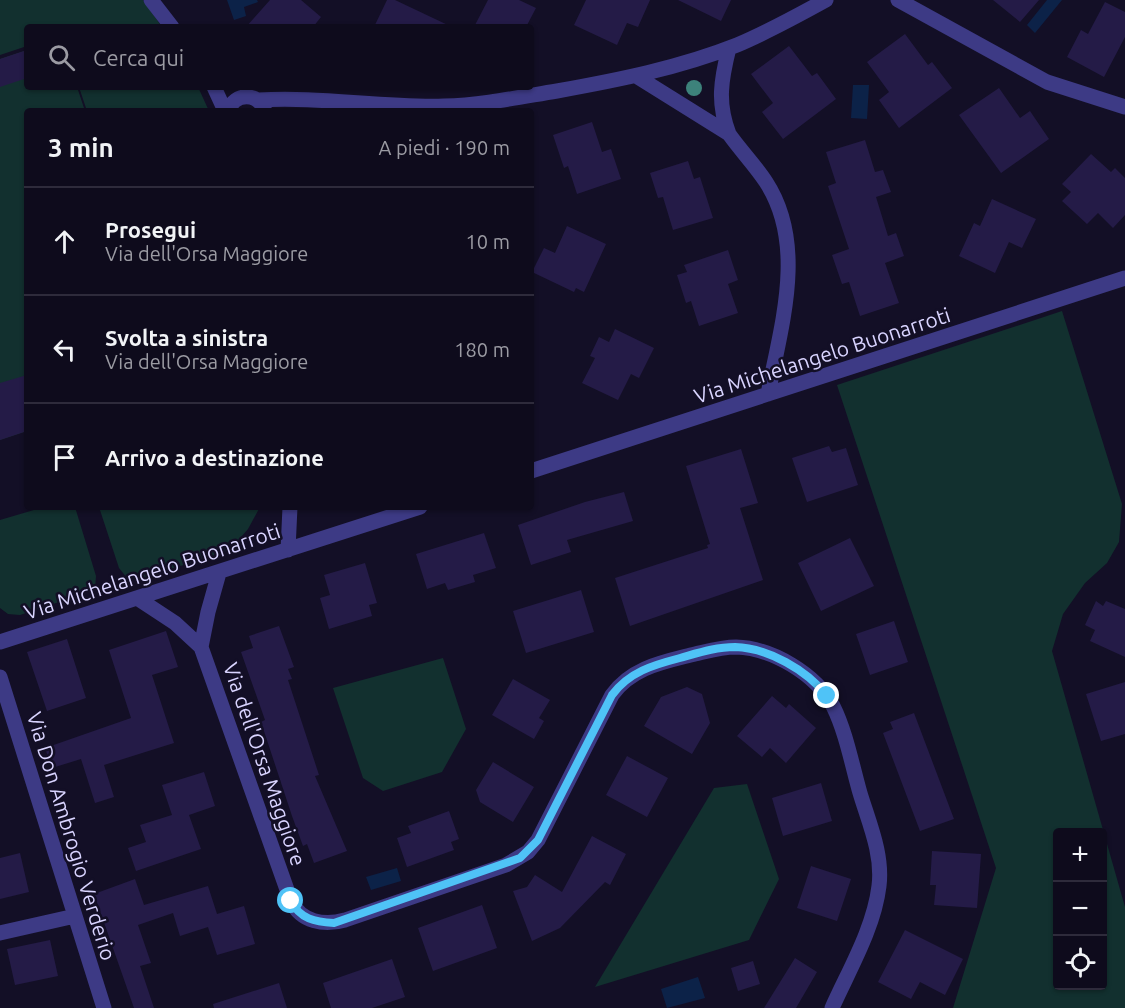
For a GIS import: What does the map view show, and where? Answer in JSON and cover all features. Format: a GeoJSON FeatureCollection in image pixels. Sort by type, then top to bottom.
{"type":"FeatureCollection","features":[{"type":"Feature","properties":{"kind":"street"},"geometry":{"type":"LineString","coordinates":[[151,0],[170,24]]}},
{"type":"Feature","properties":{"kind":"street"},"geometry":{"type":"LineString","coordinates":[[233,90],[262,106],[298,99],[333,103],[491,106],[636,76],[729,48],[773,29],[826,0]]}},
{"type":"Feature","properties":{"kind":"street"},"geometry":{"type":"LineString","coordinates":[[898,0],[1047,82],[1125,107]]}},
{"type":"Feature","properties":{"kind":"street"},"geometry":{"type":"LineString","coordinates":[[729,48],[720,87],[720,102],[729,135]]}},
{"type":"Feature","properties":{"kind":"street"},"geometry":{"type":"LineString","coordinates":[[636,76],[729,135],[766,182],[786,230],[788,280],[768,394]]}},
{"type":"Feature","properties":{"kind":"street"},"geometry":{"type":"LineString","coordinates":[[215,90],[225,108]]}},
{"type":"Feature","properties":{"kind":"street"},"geometry":{"type":"LineString","coordinates":[[228,108],[231,103],[242,97]]}},
{"type":"Feature","properties":{"kind":"street"},"geometry":{"type":"LineString","coordinates":[[300,108],[333,103]]}},
{"type":"Feature","properties":{"kind":"street","name":"Via Michelangelo Buonarroti"},"geometry":{"type":"LineString","coordinates":[[534,470],[1125,278]]}},
{"type":"Feature","properties":{"kind":"street"},"geometry":{"type":"LineString","coordinates":[[288,550],[290,510]]}},
{"type":"Feature","properties":{"kind":"street","name":"Via Michelangelo Buonarroti"},"geometry":{"type":"LineString","coordinates":[[0,642],[411,510]]}},
{"type":"Feature","properties":{"kind":"street"},"geometry":{"type":"LineString","coordinates":[[201,647],[219,573]]}},
{"type":"Feature","properties":{"kind":"street","name":"Via dell'Orsa Maggiore"},"geometry":{"type":"LineString","coordinates":[[137,598],[175,623],[201,647],[291,901],[296,910],[311,920],[334,923],[507,865],[528,852],[538,840],[612,695],[634,674],[653,665],[724,648],[750,649],[784,662],[817,685],[834,709],[878,854],[879,886],[872,916],[832,1008]]}},
{"type":"Feature","properties":{"kind":"street","name":"Via Don Ambrogio Verderio"},"geometry":{"type":"LineString","coordinates":[[0,677],[104,1008]]}},
{"type":"Feature","properties":{"kind":"street"},"geometry":{"type":"LineString","coordinates":[[0,933],[75,916]]}},
{"type":"Feature","properties":{"kind":"green space"},"geometry":{"type":"Polygon","coordinates":[[[0,0],[143,0],[160,24],[24,24],[24,47],[0,55],[0,0]]]}},
{"type":"Feature","properties":{"kind":"green space"},"geometry":{"type":"Polygon","coordinates":[[[24,51],[24,90],[78,90],[84,108],[24,108],[24,432],[0,440],[0,59],[24,51]]]}},
{"type":"Feature","properties":{"kind":"green space"},"geometry":{"type":"Polygon","coordinates":[[[80,90],[199,90],[208,108],[86,108],[80,90]]]}},
{"type":"Feature","properties":{"kind":"green space"},"geometry":{"type":"Polygon","coordinates":[[[1062,311],[1122,504],[1119,542],[1107,563],[1085,583],[1063,614],[1052,651],[1102,828],[1053,828],[1053,990],[1107,990],[1107,844],[1125,907],[1125,1008],[953,1008],[996,868],[837,385],[1062,311]]]}},
{"type":"Feature","properties":{"kind":"green space"},"geometry":{"type":"Polygon","coordinates":[[[34,510],[76,510],[96,576],[95,590],[20,615],[8,614],[0,608],[0,520],[34,510]]]}},
{"type":"Feature","properties":{"kind":"green space"},"geometry":{"type":"Polygon","coordinates":[[[100,510],[258,510],[248,529],[230,550],[140,579],[127,578],[119,568],[100,510]]]}},
{"type":"Feature","properties":{"kind":"green space"},"geometry":{"type":"Polygon","coordinates":[[[443,658],[466,729],[442,772],[383,791],[363,778],[333,688],[443,658]]]}},
{"type":"Feature","properties":{"kind":"green space"},"geometry":{"type":"Polygon","coordinates":[[[747,784],[779,879],[749,940],[595,987],[714,788],[747,784]]]}},
{"type":"Feature","properties":{"kind":"water"},"geometry":{"type":"Polygon","coordinates":[[[227,0],[257,0],[258,2],[244,7],[246,16],[234,20],[227,0]]]}},
{"type":"Feature","properties":{"kind":"water"},"geometry":{"type":"Polygon","coordinates":[[[1047,0],[1062,0],[1035,33],[1027,25],[1047,0]]]}},
{"type":"Feature","properties":{"kind":"water"},"geometry":{"type":"Polygon","coordinates":[[[853,85],[869,85],[867,119],[851,118],[853,85]]]}},
{"type":"Feature","properties":{"kind":"water"},"geometry":{"type":"Polygon","coordinates":[[[397,868],[401,881],[371,890],[366,877],[397,868]]]}},
{"type":"Feature","properties":{"kind":"water"},"geometry":{"type":"Polygon","coordinates":[[[698,977],[705,998],[667,1008],[661,989],[698,977]]]}},
{"type":"Feature","properties":{"kind":"building"},"geometry":{"type":"Polygon","coordinates":[[[270,0],[301,0],[321,17],[315,24],[249,24],[270,0]]]}},
{"type":"Feature","properties":{"kind":"building"},"geometry":{"type":"Polygon","coordinates":[[[387,0],[395,0],[446,24],[375,24],[387,0]]]}},
{"type":"Feature","properties":{"kind":"building"},"geometry":{"type":"Polygon","coordinates":[[[488,0],[519,0],[536,8],[528,24],[476,24],[488,0]]]}},
{"type":"Feature","properties":{"kind":"building"},"geometry":{"type":"Polygon","coordinates":[[[586,0],[650,0],[638,27],[627,23],[617,45],[574,25],[586,0]]]}},
{"type":"Feature","properties":{"kind":"building"},"geometry":{"type":"Polygon","coordinates":[[[678,0],[731,0],[721,21],[678,0]]]}},
{"type":"Feature","properties":{"kind":"building"},"geometry":{"type":"Polygon","coordinates":[[[993,0],[1039,0],[1020,22],[993,0]]]}},
{"type":"Feature","properties":{"kind":"building"},"geometry":{"type":"Polygon","coordinates":[[[1105,2],[1125,12],[1125,37],[1104,77],[1067,57],[1081,30],[1088,34],[1105,2]]]}},
{"type":"Feature","properties":{"kind":"building"},"geometry":{"type":"Polygon","coordinates":[[[905,34],[928,65],[932,62],[952,88],[899,128],[879,100],[889,92],[867,62],[905,34]]]}},
{"type":"Feature","properties":{"kind":"building"},"geometry":{"type":"Polygon","coordinates":[[[789,46],[812,76],[817,73],[836,99],[783,139],[762,112],[773,103],[751,74],[789,46]]]}},
{"type":"Feature","properties":{"kind":"building"},"geometry":{"type":"Polygon","coordinates":[[[24,51],[24,79],[0,87],[0,59],[24,51]]]}},
{"type":"Feature","properties":{"kind":"building"},"geometry":{"type":"Polygon","coordinates":[[[999,88],[1020,118],[1030,111],[1049,139],[1001,173],[959,115],[999,88]]]}},
{"type":"Feature","properties":{"kind":"building"},"geometry":{"type":"Polygon","coordinates":[[[592,122],[602,152],[611,149],[621,179],[577,194],[568,166],[564,168],[553,135],[592,122]]]}},
{"type":"Feature","properties":{"kind":"building"},"geometry":{"type":"Polygon","coordinates":[[[865,140],[875,172],[883,170],[891,192],[876,197],[888,236],[896,233],[904,256],[885,263],[899,303],[860,316],[849,282],[842,284],[832,255],[849,249],[828,186],[836,183],[826,152],[865,140]]]}},
{"type":"Feature","properties":{"kind":"building"},"geometry":{"type":"Polygon","coordinates":[[[1091,154],[1111,172],[1115,168],[1125,178],[1125,215],[1113,228],[1098,213],[1087,224],[1062,201],[1071,192],[1062,184],[1091,154]]]}},
{"type":"Feature","properties":{"kind":"building"},"geometry":{"type":"Polygon","coordinates":[[[688,161],[694,179],[700,177],[713,218],[673,230],[663,197],[658,198],[650,173],[688,161]]]}},
{"type":"Feature","properties":{"kind":"building"},"geometry":{"type":"Polygon","coordinates":[[[992,199],[1036,219],[1022,248],[1009,242],[995,273],[959,256],[974,223],[980,226],[992,199]]]}},
{"type":"Feature","properties":{"kind":"building"},"geometry":{"type":"Polygon","coordinates":[[[567,226],[606,244],[584,292],[576,288],[574,292],[534,273],[534,268],[544,248],[555,253],[567,226]]]}},
{"type":"Feature","properties":{"kind":"building"},"geometry":{"type":"Polygon","coordinates":[[[728,250],[738,280],[728,284],[738,313],[699,326],[691,301],[686,303],[677,275],[687,272],[684,265],[728,250]]]}},
{"type":"Feature","properties":{"kind":"building"},"geometry":{"type":"Polygon","coordinates":[[[615,329],[654,348],[639,378],[631,374],[618,400],[582,383],[595,358],[590,356],[599,337],[609,342],[615,329]]]}},
{"type":"Feature","properties":{"kind":"building"},"geometry":{"type":"Polygon","coordinates":[[[24,376],[24,432],[0,440],[0,383],[24,376]]]}},
{"type":"Feature","properties":{"kind":"building"},"geometry":{"type":"Polygon","coordinates":[[[829,446],[832,452],[846,448],[858,485],[807,502],[792,458],[829,446]]]}},
{"type":"Feature","properties":{"kind":"building"},"geometry":{"type":"Polygon","coordinates":[[[741,449],[758,503],[740,508],[763,580],[630,626],[615,578],[708,548],[707,545],[710,544],[686,466],[741,449]]]}},
{"type":"Feature","properties":{"kind":"building"},"geometry":{"type":"Polygon","coordinates":[[[624,492],[633,521],[567,540],[571,552],[531,565],[518,525],[585,502],[624,492]]]}},
{"type":"Feature","properties":{"kind":"building"},"geometry":{"type":"Polygon","coordinates":[[[484,533],[496,568],[473,575],[475,582],[448,590],[445,583],[427,589],[416,554],[484,533]]]}},
{"type":"Feature","properties":{"kind":"building"},"geometry":{"type":"Polygon","coordinates":[[[850,538],[874,586],[821,611],[798,563],[850,538]]]}},
{"type":"Feature","properties":{"kind":"building"},"geometry":{"type":"Polygon","coordinates":[[[365,563],[377,603],[369,605],[372,616],[329,629],[320,598],[330,595],[324,575],[365,563]]]}},
{"type":"Feature","properties":{"kind":"building"},"geometry":{"type":"Polygon","coordinates":[[[581,590],[594,632],[526,653],[513,611],[581,590]]]}},
{"type":"Feature","properties":{"kind":"building"},"geometry":{"type":"Polygon","coordinates":[[[1096,601],[1103,606],[1106,601],[1125,609],[1125,657],[1090,641],[1095,630],[1085,625],[1096,601]]]}},
{"type":"Feature","properties":{"kind":"building"},"geometry":{"type":"Polygon","coordinates":[[[894,621],[908,662],[870,675],[856,634],[894,621]]]}},
{"type":"Feature","properties":{"kind":"building"},"geometry":{"type":"Polygon","coordinates":[[[279,626],[294,667],[288,669],[292,679],[288,680],[319,775],[315,776],[347,851],[314,863],[307,844],[303,846],[292,816],[261,722],[265,720],[241,652],[253,648],[249,636],[279,626]]]}},
{"type":"Feature","properties":{"kind":"building"},"geometry":{"type":"Polygon","coordinates":[[[166,631],[178,667],[152,675],[174,743],[104,765],[114,797],[95,803],[81,759],[52,768],[45,748],[131,718],[109,650],[166,631]]]}},
{"type":"Feature","properties":{"kind":"building"},"geometry":{"type":"Polygon","coordinates":[[[67,639],[86,698],[47,711],[27,652],[67,639]]]}},
{"type":"Feature","properties":{"kind":"building"},"geometry":{"type":"Polygon","coordinates":[[[513,679],[550,700],[539,718],[544,721],[534,739],[492,715],[513,679]]]}},
{"type":"Feature","properties":{"kind":"building"},"geometry":{"type":"Polygon","coordinates":[[[1125,682],[1125,734],[1101,741],[1086,694],[1125,682]]]}},
{"type":"Feature","properties":{"kind":"building"},"geometry":{"type":"Polygon","coordinates":[[[687,687],[702,694],[710,723],[692,754],[644,726],[661,697],[687,687]]]}},
{"type":"Feature","properties":{"kind":"building"},"geometry":{"type":"Polygon","coordinates":[[[772,696],[786,708],[789,704],[816,728],[786,763],[770,748],[762,757],[737,736],[772,696]]]}},
{"type":"Feature","properties":{"kind":"building"},"geometry":{"type":"Polygon","coordinates":[[[914,713],[954,819],[920,831],[883,733],[893,729],[890,722],[914,713]]]}},
{"type":"Feature","properties":{"kind":"building"},"geometry":{"type":"Polygon","coordinates":[[[627,756],[668,778],[647,817],[606,795],[627,756]]]}},
{"type":"Feature","properties":{"kind":"building"},"geometry":{"type":"Polygon","coordinates":[[[493,762],[534,787],[513,822],[480,802],[476,790],[493,762]]]}},
{"type":"Feature","properties":{"kind":"building"},"geometry":{"type":"Polygon","coordinates":[[[204,772],[215,806],[189,815],[201,849],[136,871],[128,848],[146,842],[140,825],[172,815],[162,785],[204,772]]]}},
{"type":"Feature","properties":{"kind":"building"},"geometry":{"type":"Polygon","coordinates":[[[821,783],[832,821],[783,836],[772,798],[821,783]]]}},
{"type":"Feature","properties":{"kind":"building"},"geometry":{"type":"Polygon","coordinates":[[[449,811],[459,839],[451,842],[454,850],[407,867],[397,838],[411,833],[408,826],[449,811]]]}},
{"type":"Feature","properties":{"kind":"building"},"geometry":{"type":"Polygon","coordinates":[[[592,836],[626,854],[610,885],[605,882],[560,928],[532,941],[513,891],[527,887],[535,875],[562,892],[592,836]]]}},
{"type":"Feature","properties":{"kind":"building"},"geometry":{"type":"Polygon","coordinates":[[[932,851],[981,854],[977,908],[934,905],[936,885],[930,885],[932,851]]]}},
{"type":"Feature","properties":{"kind":"building"},"geometry":{"type":"Polygon","coordinates":[[[20,853],[29,892],[0,899],[0,858],[20,853]]]}},
{"type":"Feature","properties":{"kind":"building"},"geometry":{"type":"Polygon","coordinates":[[[811,866],[851,879],[837,921],[797,908],[811,866]]]}},
{"type":"Feature","properties":{"kind":"building"},"geometry":{"type":"Polygon","coordinates":[[[135,879],[144,905],[208,886],[217,914],[244,906],[255,944],[217,955],[208,927],[180,936],[173,913],[138,925],[151,963],[140,966],[154,1008],[134,1008],[94,894],[135,879]]]}},
{"type":"Feature","properties":{"kind":"building"},"geometry":{"type":"Polygon","coordinates":[[[482,905],[497,948],[433,971],[418,928],[482,905]]]}},
{"type":"Feature","properties":{"kind":"building"},"geometry":{"type":"Polygon","coordinates":[[[905,930],[963,959],[945,995],[920,982],[911,999],[878,982],[905,930]]]}},
{"type":"Feature","properties":{"kind":"building"},"geometry":{"type":"Polygon","coordinates":[[[50,940],[58,976],[15,985],[7,949],[50,940]]]}},
{"type":"Feature","properties":{"kind":"building"},"geometry":{"type":"Polygon","coordinates":[[[795,958],[817,972],[796,1008],[764,1008],[795,958]]]}},
{"type":"Feature","properties":{"kind":"building"},"geometry":{"type":"Polygon","coordinates":[[[392,959],[405,997],[372,1008],[331,1008],[323,983],[392,959]]]}},
{"type":"Feature","properties":{"kind":"building"},"geometry":{"type":"Polygon","coordinates":[[[753,961],[760,984],[738,991],[731,968],[753,961]]]}},
{"type":"Feature","properties":{"kind":"building"},"geometry":{"type":"Polygon","coordinates":[[[279,983],[287,1008],[214,1008],[213,1004],[279,983]]]}},
{"type":"Feature","properties":{"kind":"route"},"geometry":{"type":"LineString","coordinates":[[291,901],[296,910],[306,918],[334,923],[507,865],[520,858],[538,840],[612,695],[627,679],[653,665],[715,650],[734,647],[750,649],[784,662],[810,679],[827,696]]}}]}
